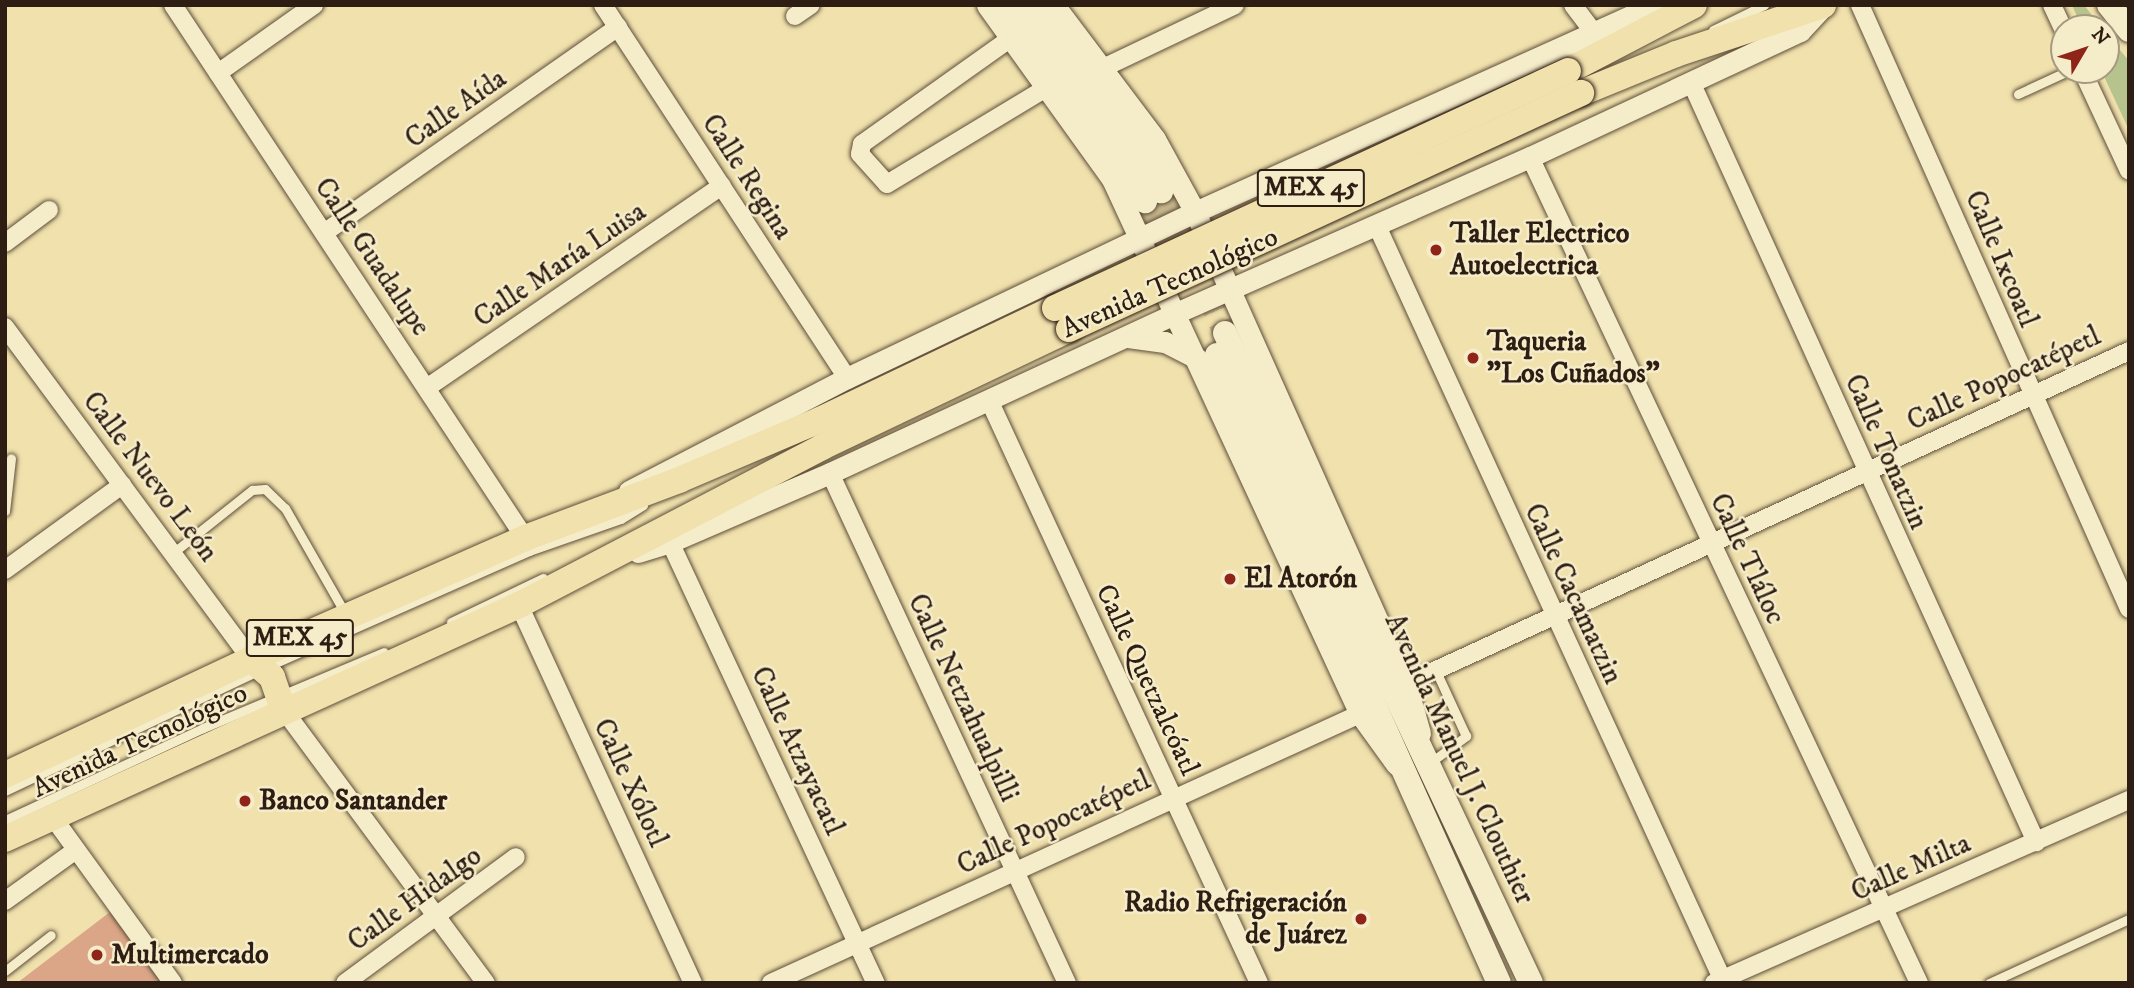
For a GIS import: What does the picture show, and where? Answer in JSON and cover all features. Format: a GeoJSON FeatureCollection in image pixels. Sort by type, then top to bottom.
{"type":"FeatureCollection","features":[{"type":"Feature","properties":{"kind":"main road"},"geometry":{"type":"LineString","coordinates":[[1007,5],[1153,196],[1129,136],[1033,5]]}},
{"type":"Feature","properties":{"kind":"main road","name":"Avenida Tecnológico"},"geometry":{"type":"LineString","coordinates":[[5,839],[281,703],[519,605],[594,560],[661,538],[822,447],[1204,264],[1574,82],[1694,5]]}},
{"type":"Feature","properties":{"kind":"main road","name":"Avenida Tecnológico"},"geometry":{"type":"LineString","coordinates":[[8,773],[257,664],[347,616],[525,538],[679,480],[820,420],[1194,241],[1574,82],[1676,54],[1823,5]]}},
{"type":"Feature","properties":{"kind":"main road"},"geometry":{"type":"LineString","coordinates":[[2109,5],[2129,30]]}},
{"type":"Feature","properties":{"kind":"main road","name":"Avenida Manuel J. Clouthier"},"geometry":{"type":"LineString","coordinates":[[1210,343],[1426,760],[1531,983]]}},
{"type":"Feature","properties":{"kind":"main road","name":"Avenida Manuel J. Clouthier"},"geometry":{"type":"LineString","coordinates":[[1210,343],[1499,983]]}},
{"type":"Feature","properties":{"kind":"main road"},"geometry":{"type":"LineString","coordinates":[[257,664],[281,703]]}},
{"type":"Feature","properties":{"kind":"street","name":"Calle Guadalupe"},"geometry":{"type":"LineString","coordinates":[[173,5],[428,387],[525,538]]}},
{"type":"Feature","properties":{"kind":"street"},"geometry":{"type":"LineString","coordinates":[[218,73],[314,5]]}},
{"type":"Feature","properties":{"kind":"street","name":"Calle Regina"},"geometry":{"type":"LineString","coordinates":[[603,5],[847,378]]}},
{"type":"Feature","properties":{"kind":"street"},"geometry":{"type":"LineString","coordinates":[[795,16],[811,5]]}},
{"type":"Feature","properties":{"kind":"street"},"geometry":{"type":"LineString","coordinates":[[987,5],[1098,155],[1176,313],[1210,343],[1360,714],[1403,770]]}},
{"type":"Feature","properties":{"kind":"street"},"geometry":{"type":"LineString","coordinates":[[1103,68],[1235,5]]}},
{"type":"Feature","properties":{"kind":"street"},"geometry":{"type":"LineString","coordinates":[[1573,5],[1593,32]]}},
{"type":"Feature","properties":{"kind":"street","name":"Avenida Tecnológico"},"geometry":{"type":"LineString","coordinates":[[599,510],[676,462],[847,378],[1195,212],[1314,162],[1655,5]]}},
{"type":"Feature","properties":{"kind":"street","name":"Avenida Tecnológico"},"geometry":{"type":"LineString","coordinates":[[661,538],[830,473],[1176,313],[1530,157],[1800,31],[1823,5]]}},
{"type":"Feature","properties":{"kind":"street","name":"Calle Ixcoatl"},"geometry":{"type":"LineString","coordinates":[[1860,5],[2031,396],[2129,609]]}},
{"type":"Feature","properties":{"kind":"street"},"geometry":{"type":"LineString","coordinates":[[1062,8],[1155,139],[1195,212],[1406,684],[1426,760]]}},
{"type":"Feature","properties":{"kind":"street","name":"Calle Aída"},"geometry":{"type":"LineString","coordinates":[[324,233],[618,27]]}},
{"type":"Feature","properties":{"kind":"street"},"geometry":{"type":"LineString","coordinates":[[1011,38],[859,146],[883,183],[891,182],[1048,87]]}},
{"type":"Feature","properties":{"kind":"street","name":"Calle Tonatzin"},"geometry":{"type":"LineString","coordinates":[[1691,82],[2036,842]]}},
{"type":"Feature","properties":{"kind":"street"},"geometry":{"type":"LineString","coordinates":[[2089,84],[2129,171]]}},
{"type":"Feature","properties":{"kind":"street","name":"Calle Tláloc"},"geometry":{"type":"LineString","coordinates":[[1530,157],[1919,983]]}},
{"type":"Feature","properties":{"kind":"street","name":"Calle María Luisa"},"geometry":{"type":"LineString","coordinates":[[428,387],[722,186]]}},
{"type":"Feature","properties":{"kind":"street"},"geometry":{"type":"LineString","coordinates":[[5,243],[49,210]]}},
{"type":"Feature","properties":{"kind":"street","name":"Calle Cacamatzin"},"geometry":{"type":"LineString","coordinates":[[1377,226],[1720,982]]}},
{"type":"Feature","properties":{"kind":"street","name":"Calle Nuevo León"},"geometry":{"type":"LineString","coordinates":[[5,327],[257,664]]}},
{"type":"Feature","properties":{"kind":"street"},"geometry":{"type":"LineString","coordinates":[[1126,337],[1165,342],[1210,343]]}},
{"type":"Feature","properties":{"kind":"street","name":"Calle Popocatépetl"},"geometry":{"type":"LineString","coordinates":[[1406,684],[2129,351]]}},
{"type":"Feature","properties":{"kind":"street","name":"Calle Quetzalcóatl"},"geometry":{"type":"LineString","coordinates":[[989,400],[1259,983]]}},
{"type":"Feature","properties":{"kind":"street","name":"Calle Netzahualpilli"},"geometry":{"type":"LineString","coordinates":[[830,473],[1067,983]]}},
{"type":"Feature","properties":{"kind":"street"},"geometry":{"type":"LineString","coordinates":[[7,562],[122,485]]}},
{"type":"Feature","properties":{"kind":"street","name":"Calle Atzayacatl"},"geometry":{"type":"LineString","coordinates":[[661,538],[876,983]]}},
{"type":"Feature","properties":{"kind":"street","name":"Calle Xólotl"},"geometry":{"type":"LineString","coordinates":[[519,605],[693,983]]}},
{"type":"Feature","properties":{"kind":"street"},"geometry":{"type":"LineString","coordinates":[[281,703],[486,983]]}},
{"type":"Feature","properties":{"kind":"street","name":"Calle Popocatépetl"},"geometry":{"type":"LineString","coordinates":[[772,983],[1173,797],[1360,714]]}},
{"type":"Feature","properties":{"kind":"street","name":"Calle Milta"},"geometry":{"type":"LineString","coordinates":[[1720,982],[2129,800]]}},
{"type":"Feature","properties":{"kind":"street"},"geometry":{"type":"LineString","coordinates":[[51,816],[173,983]]}},
{"type":"Feature","properties":{"kind":"street"},"geometry":{"type":"LineString","coordinates":[[5,901],[76,850]]}},
{"type":"Feature","properties":{"kind":"street","name":"Calle Hidalgo"},"geometry":{"type":"LineString","coordinates":[[345,983],[516,857]]}},
{"type":"Feature","properties":{"kind":"lane"},"geometry":{"type":"LineString","coordinates":[[1676,54],[1736,16],[1764,5]]}},
{"type":"Feature","properties":{"kind":"lane"},"geometry":{"type":"LineString","coordinates":[[2018,94],[2050,79]]}},
{"type":"Feature","properties":{"kind":"lane"},"geometry":{"type":"LineString","coordinates":[[5,511],[11,458]]}},
{"type":"Feature","properties":{"kind":"lane"},"geometry":{"type":"LineString","coordinates":[[257,664],[529,551],[621,519],[679,480]]}},
{"type":"Feature","properties":{"kind":"lane"},"geometry":{"type":"LineString","coordinates":[[174,552],[252,490],[265,489],[285,508],[347,616]]}},
{"type":"Feature","properties":{"kind":"lane"},"geometry":{"type":"LineString","coordinates":[[437,628],[550,575]]}},
{"type":"Feature","properties":{"kind":"lane"},"geometry":{"type":"LineString","coordinates":[[5,820],[281,703],[400,645]]}},
{"type":"Feature","properties":{"kind":"lane"},"geometry":{"type":"LineString","coordinates":[[1426,760],[1466,738],[1436,671]]}},
{"type":"Feature","properties":{"kind":"lane"},"geometry":{"type":"LineString","coordinates":[[1989,983],[2129,919]]}},
{"type":"Feature","properties":{"kind":"lane"},"geometry":{"type":"LineString","coordinates":[[5,971],[51,934]]}},
{"type":"Feature","properties":{"kind":"green space"},"geometry":{"type":"Polygon","coordinates":[[[2072,5],[2084,5],[2091,14],[2076,14],[2072,5]]]}},
{"type":"Feature","properties":{"kind":"green space"},"geometry":{"type":"Polygon","coordinates":[[[2120,50],[2129,61],[2129,130],[2108,84],[2120,84],[2120,50]]]}},
{"type":"Feature","properties":{"kind":"building","name":"Multimercado"},"geometry":{"type":"Polygon","coordinates":[[[110,912],[164,983],[17,983],[110,912]]]}},
{"type":"Feature","properties":{"kind":"tunnel"},"geometry":{"type":"LineString","coordinates":[[1161,191],[1225,333]]}},
{"type":"Feature","properties":{"kind":"tunnel"},"geometry":{"type":"LineString","coordinates":[[1145,201],[1179,273]]}},
{"type":"Feature","properties":{"kind":"place","name":"Taller Electrico Autoelectrica"},"geometry":{"type":"Point","coordinates":[1436,250]}},
{"type":"Feature","properties":{"kind":"place","name":"Taqueria \"Los Cuñados\""},"geometry":{"type":"Point","coordinates":[1473,358]}},
{"type":"Feature","properties":{"kind":"place","name":"El Atorón"},"geometry":{"type":"Point","coordinates":[1230,579]}},
{"type":"Feature","properties":{"kind":"place","name":"Banco Santander"},"geometry":{"type":"Point","coordinates":[245,801]}},
{"type":"Feature","properties":{"kind":"place","name":"Radio Refrigeración de Juárez"},"geometry":{"type":"Point","coordinates":[1361,919]}},
{"type":"Feature","properties":{"kind":"place","name":"Multimercado"},"geometry":{"type":"Point","coordinates":[97,955]}}]}
